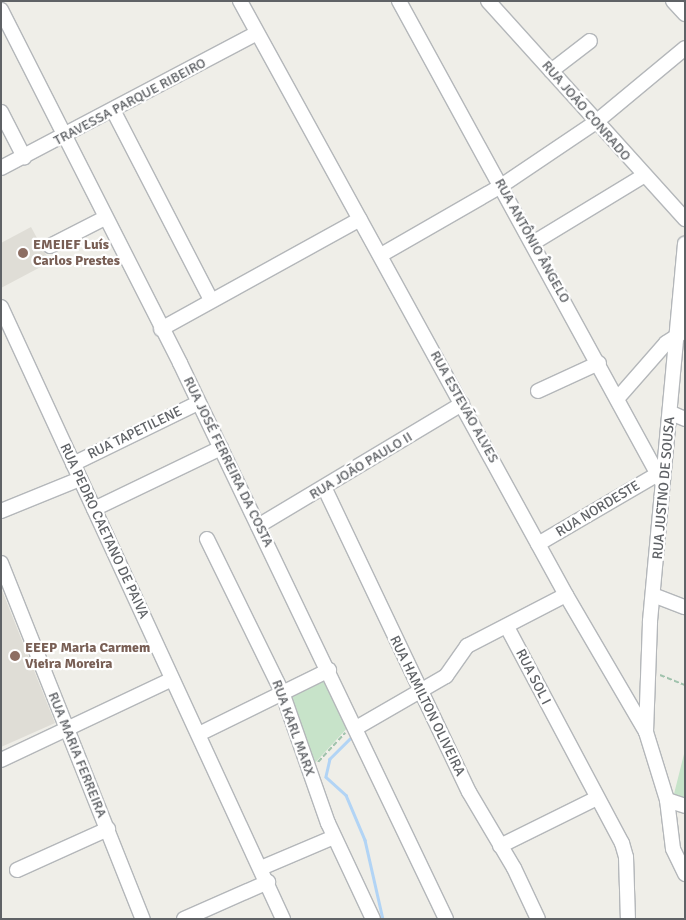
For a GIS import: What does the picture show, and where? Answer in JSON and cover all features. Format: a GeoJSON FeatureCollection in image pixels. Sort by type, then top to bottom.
{"type":"FeatureCollection","features":[{"type":"Feature","properties":{"kind":"street","name":"RUA ESTEVÃO ALVES"},"geometry":{"type":"LineString","coordinates":[[240,1],[381,255],[566,596],[646,732],[667,800],[673,849],[685,874]]}},
{"type":"Feature","properties":{"kind":"street","name":"RUA ANTÔNIO ÂNGELO"},"geometry":{"type":"LineString","coordinates":[[399,1],[533,242],[660,478]]}},
{"type":"Feature","properties":{"kind":"street","name":"RUA JOÃO CONRADO"},"geometry":{"type":"LineString","coordinates":[[488,1],[643,176],[685,219]]}},
{"type":"Feature","properties":{"kind":"street"},"geometry":{"type":"LineString","coordinates":[[673,1],[685,14]]}},
{"type":"Feature","properties":{"kind":"street","name":"RUA JOSÉ FERREIRA DA COSTA"},"geometry":{"type":"LineString","coordinates":[[1,10],[221,448],[329,670],[446,919]]}},
{"type":"Feature","properties":{"kind":"street","name":"TRAVESSA PARQUE RIBEIRO"},"geometry":{"type":"LineString","coordinates":[[1,168],[66,138],[257,33]]}},
{"type":"Feature","properties":{"kind":"street"},"geometry":{"type":"LineString","coordinates":[[551,71],[590,41]]}},
{"type":"Feature","properties":{"kind":"street"},"geometry":{"type":"LineString","coordinates":[[381,255],[501,186],[596,122],[684,49]]}},
{"type":"Feature","properties":{"kind":"street"},"geometry":{"type":"LineString","coordinates":[[1,112],[24,158]]}},
{"type":"Feature","properties":{"kind":"street"},"geometry":{"type":"LineString","coordinates":[[114,112],[211,300]]}},
{"type":"Feature","properties":{"kind":"street"},"geometry":{"type":"LineString","coordinates":[[533,242],[643,176]]}},
{"type":"Feature","properties":{"kind":"street"},"geometry":{"type":"LineString","coordinates":[[50,246],[105,218]]}},
{"type":"Feature","properties":{"kind":"street"},"geometry":{"type":"LineString","coordinates":[[161,328],[360,219]]}},
{"type":"Feature","properties":{"kind":"street","name":"RUA JUSTNO DE SOUSA"},"geometry":{"type":"LineString","coordinates":[[646,732],[660,478],[671,413],[683,301],[685,244]]}},
{"type":"Feature","properties":{"kind":"street","name":"RUA PEDRO CAETANO DE PAIVA"},"geometry":{"type":"LineString","coordinates":[[1,307],[172,679],[268,882],[283,919]]}},
{"type":"Feature","properties":{"kind":"street"},"geometry":{"type":"LineString","coordinates":[[617,399],[666,343],[679,335]]}},
{"type":"Feature","properties":{"kind":"street"},"geometry":{"type":"LineString","coordinates":[[538,391],[599,363]]}},
{"type":"Feature","properties":{"kind":"street","name":"RUA TAPETILENE"},"geometry":{"type":"LineString","coordinates":[[73,464],[198,403]]}},
{"type":"Feature","properties":{"kind":"street","name":"RUA JOÃO PAULO II"},"geometry":{"type":"LineString","coordinates":[[258,526],[325,489],[462,404]]}},
{"type":"Feature","properties":{"kind":"street"},"geometry":{"type":"LineString","coordinates":[[671,413],[685,419]]}},
{"type":"Feature","properties":{"kind":"street"},"geometry":{"type":"LineString","coordinates":[[94,509],[221,448]]}},
{"type":"Feature","properties":{"kind":"street","name":"RUA NORDESTE"},"geometry":{"type":"LineString","coordinates":[[538,544],[660,478]]}},
{"type":"Feature","properties":{"kind":"street"},"geometry":{"type":"LineString","coordinates":[[1,511],[80,479]]}},
{"type":"Feature","properties":{"kind":"street","name":"RUA HAMILTON OLIVEIRA"},"geometry":{"type":"LineString","coordinates":[[325,489],[419,691],[538,919]]}},
{"type":"Feature","properties":{"kind":"street","name":"RUA KARL MARX"},"geometry":{"type":"LineString","coordinates":[[207,539],[282,692],[334,837],[373,919]]}},
{"type":"Feature","properties":{"kind":"street","name":"RUA MARIA FERREIRA"},"geometry":{"type":"LineString","coordinates":[[1,564],[143,919]]}},
{"type":"Feature","properties":{"kind":"street"},"geometry":{"type":"LineString","coordinates":[[653,595],[685,607]]}},
{"type":"Feature","properties":{"kind":"street"},"geometry":{"type":"LineString","coordinates":[[355,726],[451,671],[467,646],[508,627],[566,596]]}},
{"type":"Feature","properties":{"kind":"street","name":"RUA SOL I"},"geometry":{"type":"LineString","coordinates":[[508,627],[626,857],[628,919]]}},
{"type":"Feature","properties":{"kind":"street"},"geometry":{"type":"LineString","coordinates":[[199,734],[329,670]]}},
{"type":"Feature","properties":{"kind":"street"},"geometry":{"type":"LineString","coordinates":[[1,760],[172,679]]}},
{"type":"Feature","properties":{"kind":"street"},"geometry":{"type":"LineString","coordinates":[[500,846],[595,798]]}},
{"type":"Feature","properties":{"kind":"street"},"geometry":{"type":"LineString","coordinates":[[667,800],[685,806]]}},
{"type":"Feature","properties":{"kind":"street"},"geometry":{"type":"LineString","coordinates":[[17,870],[108,829]]}},
{"type":"Feature","properties":{"kind":"street"},"geometry":{"type":"LineString","coordinates":[[261,868],[334,837]]}},
{"type":"Feature","properties":{"kind":"street"},"geometry":{"type":"LineString","coordinates":[[184,919],[268,882]]}},
{"type":"Feature","properties":{"kind":"path"},"geometry":{"type":"LineString","coordinates":[[648,671],[685,685]]}},
{"type":"Feature","properties":{"kind":"path"},"geometry":{"type":"LineString","coordinates":[[309,771],[355,726]]}},
{"type":"Feature","properties":{"kind":"shaded area","name":"EMEIEF Luís Carlos Prestes"},"geometry":{"type":"Polygon","coordinates":[[[31,227],[50,262],[1,288],[1,243],[31,227]]]}},
{"type":"Feature","properties":{"kind":"shaded area","name":"EEEP Maria Carmem Vieira Moreira"},"geometry":{"type":"Polygon","coordinates":[[[1,588],[55,723],[1,747],[1,588]]]}},
{"type":"Feature","properties":{"kind":"green space"},"geometry":{"type":"Polygon","coordinates":[[[323,677],[351,724],[312,766],[288,698],[323,677]]]}},
{"type":"Feature","properties":{"kind":"green space"},"geometry":{"type":"Polygon","coordinates":[[[685,750],[685,798],[674,794],[685,750]]]}},
{"type":"Feature","properties":{"kind":"waterway"},"geometry":{"type":"LineString","coordinates":[[353,736],[330,759],[326,777],[346,795],[365,840],[383,919]]}},
{"type":"Feature","properties":{"kind":"place","name":"EMEIEF Luís Carlos Prestes"},"geometry":{"type":"Point","coordinates":[23,253]}},
{"type":"Feature","properties":{"kind":"place","name":"EEEP Maria Carmem Vieira Moreira"},"geometry":{"type":"Point","coordinates":[15,656]}}]}
